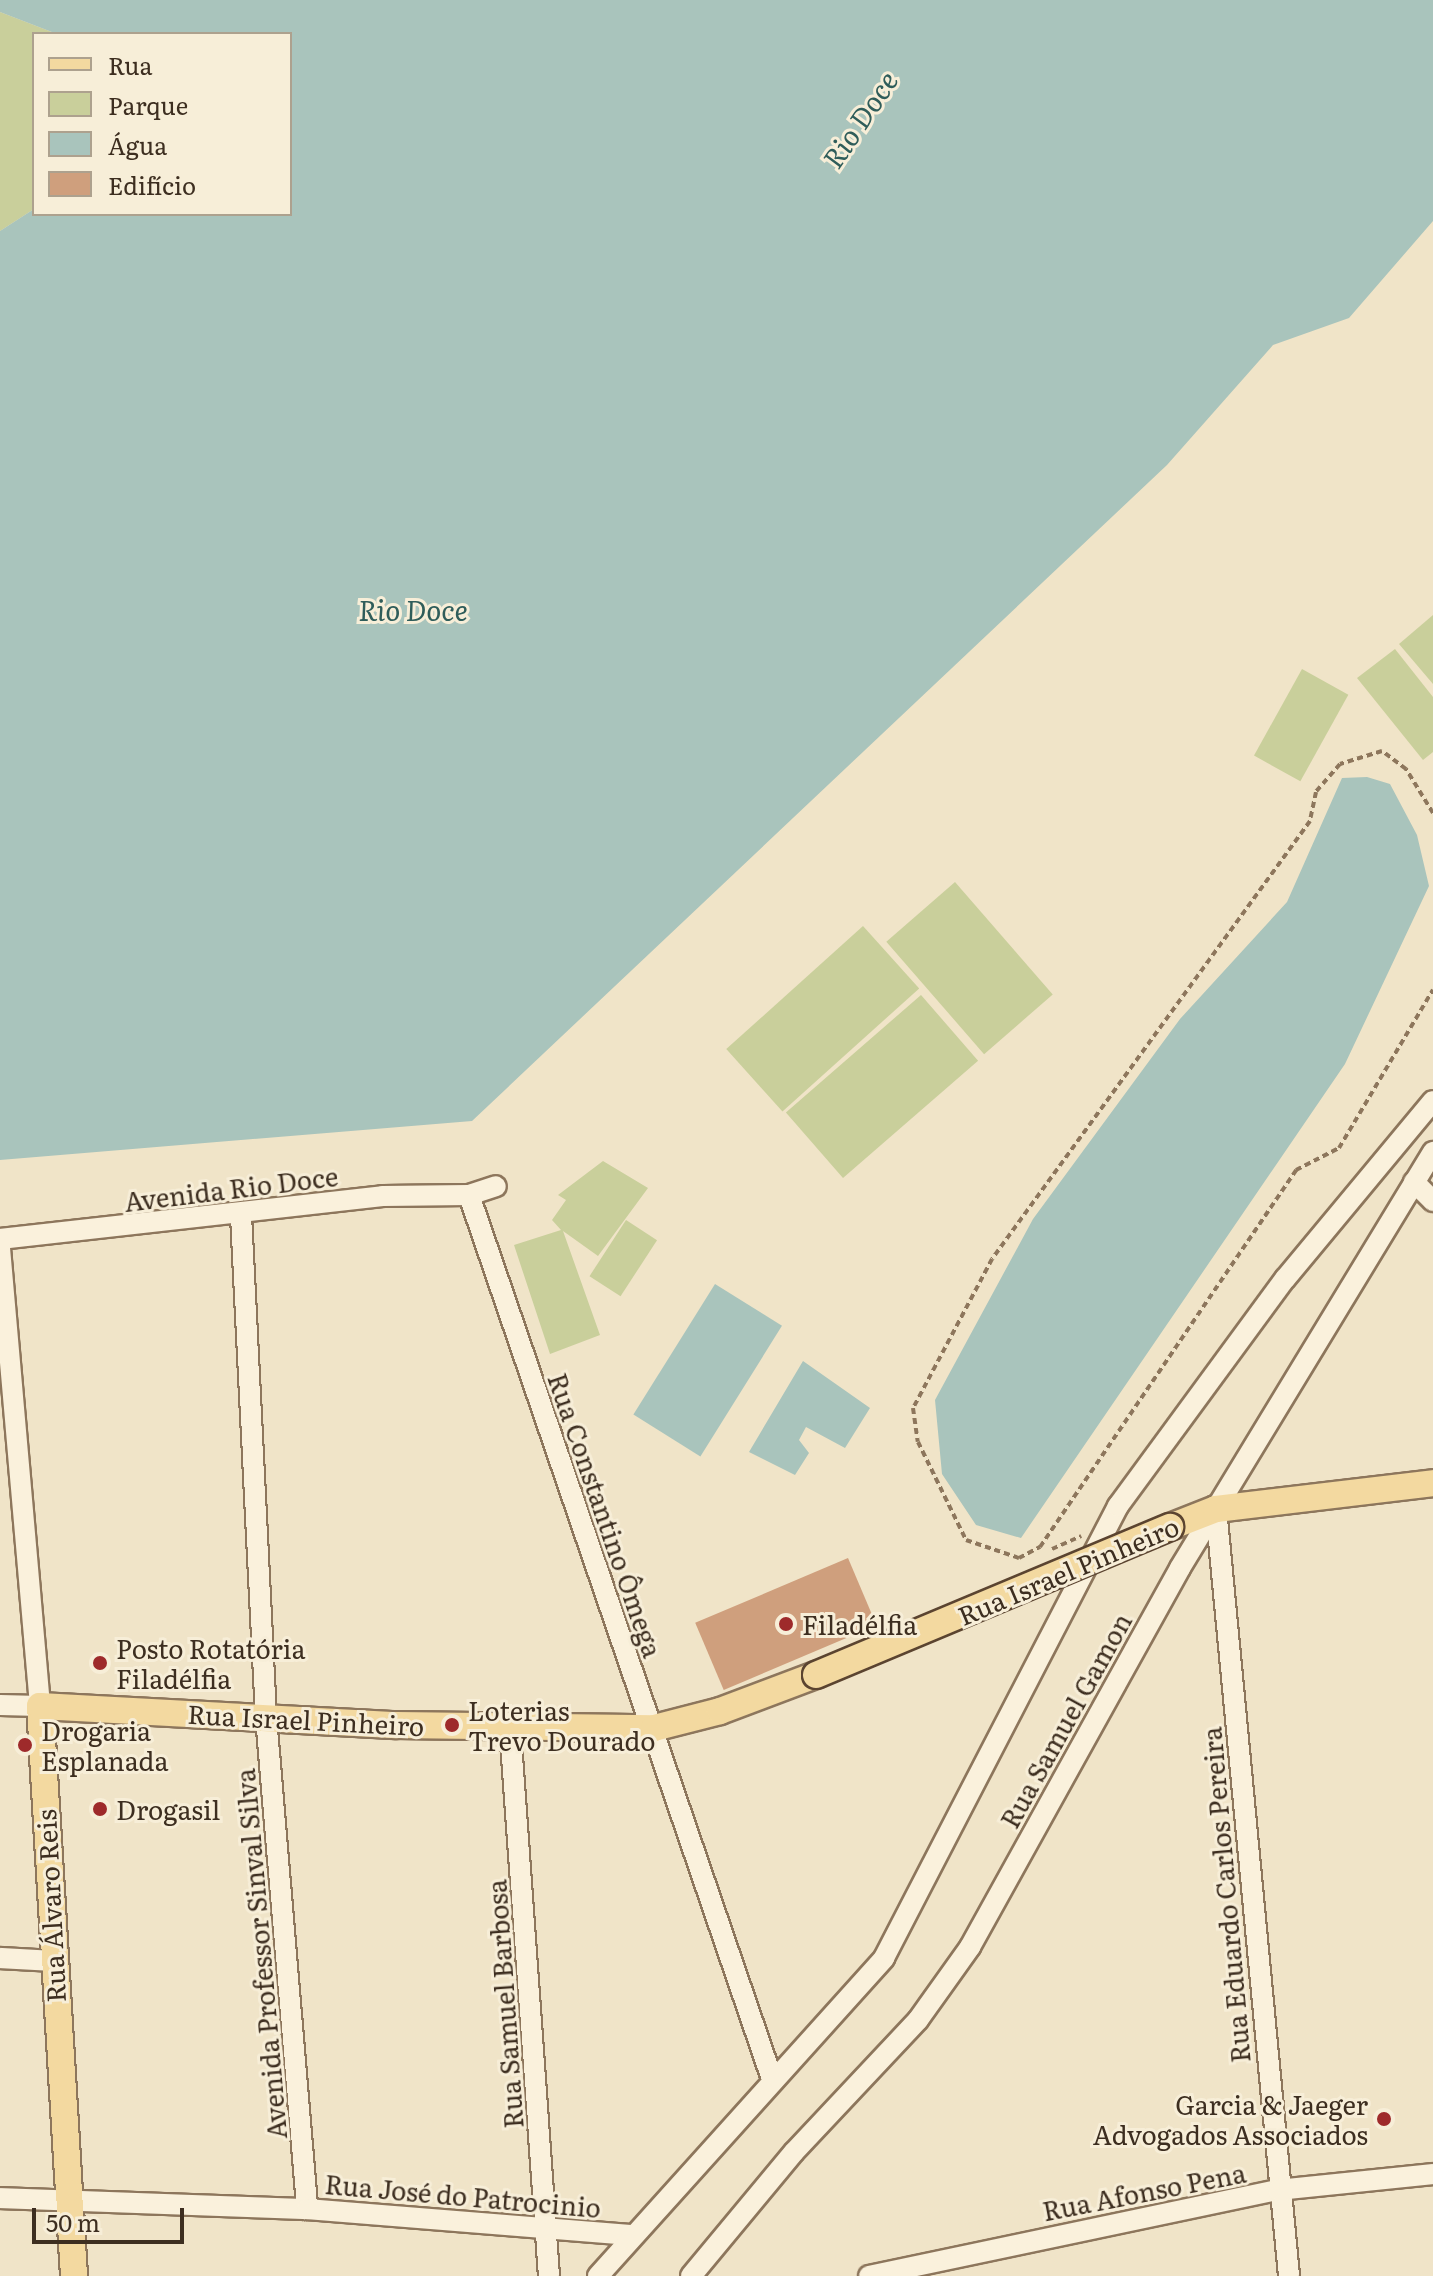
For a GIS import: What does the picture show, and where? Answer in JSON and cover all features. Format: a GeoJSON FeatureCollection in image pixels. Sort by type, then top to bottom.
{"type":"FeatureCollection","features":[{"type":"Feature","properties":{"kind":"main road","name":"Rua Israel Pinheiro"},"geometry":{"type":"LineString","coordinates":[[40,1706],[510,1728],[654,1728],[720,1711],[816,1675],[1216,1509],[1433,1483]]}},
{"type":"Feature","properties":{"kind":"main road","name":"Rua Álvaro Reis"},"geometry":{"type":"LineString","coordinates":[[40,1706],[74,2276]]}},
{"type":"Feature","properties":{"kind":"street"},"geometry":{"type":"LineString","coordinates":[[598,2276],[772,2079],[861,1986],[904,1927],[1118,1506],[1285,1279],[1433,1101]]}},
{"type":"Feature","properties":{"kind":"street","name":"Rua Samuel Gamon"},"geometry":{"type":"LineString","coordinates":[[691,2276],[794,2152],[918,2020],[970,1947],[1080,1742],[1216,1509],[1433,1152]]}},
{"type":"Feature","properties":{"kind":"street"},"geometry":{"type":"LineString","coordinates":[[1414,1182],[1433,1201]]}},
{"type":"Feature","properties":{"kind":"street","name":"Avenida Rio Doce"},"geometry":{"type":"LineString","coordinates":[[0,1239],[241,1215],[383,1196],[469,1195],[496,1186]]}},
{"type":"Feature","properties":{"kind":"street","name":"Rua Constantino Ômega"},"geometry":{"type":"LineString","coordinates":[[469,1195],[772,2079]]}},
{"type":"Feature","properties":{"kind":"street","name":"Avenida Professor Sinval Silva"},"geometry":{"type":"LineString","coordinates":[[241,1215],[266,1717],[307,2209]]}},
{"type":"Feature","properties":{"kind":"street","name":"Rua Álvaro Reis"},"geometry":{"type":"LineString","coordinates":[[0,1248],[40,1706]]}},
{"type":"Feature","properties":{"kind":"street","name":"Rua Eduardo Carlos Pereira"},"geometry":{"type":"LineString","coordinates":[[1216,1509],[1278,2190],[1289,2276]]}},
{"type":"Feature","properties":{"kind":"street","name":"Rua Israel Pinheiro"},"geometry":{"type":"LineString","coordinates":[[0,1705],[40,1706]]}},
{"type":"Feature","properties":{"kind":"street","name":"Rua Samuel Barbosa"},"geometry":{"type":"LineString","coordinates":[[510,1728],[549,2276]]}},
{"type":"Feature","properties":{"kind":"street"},"geometry":{"type":"LineString","coordinates":[[0,1958],[53,1961]]}},
{"type":"Feature","properties":{"kind":"street","name":"Rua Afonso Pena"},"geometry":{"type":"LineString","coordinates":[[869,2276],[1278,2190],[1433,2174]]}},
{"type":"Feature","properties":{"kind":"street","name":"Rua José do Patrocinio"},"geometry":{"type":"LineString","coordinates":[[0,2198],[307,2209],[633,2235]]}},
{"type":"Feature","properties":{"kind":"path"},"geometry":{"type":"LineString","coordinates":[[1433,813],[1406,769],[1382,751],[1340,764],[1316,792],[1310,821],[992,1259],[913,1408],[918,1442],[966,1540],[1019,1558],[1040,1547],[1296,1170],[1339,1148],[1433,990]]}},
{"type":"Feature","properties":{"kind":"green space"},"geometry":{"type":"Polygon","coordinates":[[[0,12],[52,32],[32,32],[32,210],[0,231],[0,12]]]}},
{"type":"Feature","properties":{"kind":"green space"},"geometry":{"type":"Polygon","coordinates":[[[1433,615],[1433,684],[1399,644],[1433,615]]]}},
{"type":"Feature","properties":{"kind":"green space"},"geometry":{"type":"Polygon","coordinates":[[[1395,649],[1433,697],[1433,752],[1423,760],[1357,678],[1395,649]]]}},
{"type":"Feature","properties":{"kind":"green space"},"geometry":{"type":"Polygon","coordinates":[[[1302,669],[1348,695],[1300,781],[1254,756],[1302,669]]]}},
{"type":"Feature","properties":{"kind":"green space"},"geometry":{"type":"Polygon","coordinates":[[[955,882],[1053,994],[984,1054],[886,942],[955,882]]]}},
{"type":"Feature","properties":{"kind":"green space"},"geometry":{"type":"Polygon","coordinates":[[[863,926],[919,988],[782,1112],[726,1049],[863,926]]]}},
{"type":"Feature","properties":{"kind":"green space"},"geometry":{"type":"Polygon","coordinates":[[[921,995],[978,1061],[843,1178],[786,1112],[921,995]]]}},
{"type":"Feature","properties":{"kind":"green space"},"geometry":{"type":"Polygon","coordinates":[[[603,1161],[648,1188],[598,1256],[563,1231],[600,1335],[550,1354],[514,1245],[561,1230],[552,1220],[566,1200],[558,1195],[603,1161]]]}},
{"type":"Feature","properties":{"kind":"green space"},"geometry":{"type":"Polygon","coordinates":[[[626,1220],[657,1240],[621,1296],[590,1276],[626,1220]]]}},
{"type":"Feature","properties":{"kind":"water","name":"Rio Doce"},"geometry":{"type":"Polygon","coordinates":[[[0,0],[1433,0],[1433,221],[1349,318],[1273,345],[1167,465],[472,1121],[0,1160],[0,231],[32,210],[32,216],[292,216],[292,32],[52,32],[0,12],[0,0]]]}},
{"type":"Feature","properties":{"kind":"water"},"geometry":{"type":"Polygon","coordinates":[[[1367,777],[1390,784],[1417,835],[1429,886],[1345,1064],[1021,1538],[976,1525],[942,1474],[935,1400],[1033,1219],[1180,1019],[1287,902],[1342,778],[1367,777]]]}},
{"type":"Feature","properties":{"kind":"water"},"geometry":{"type":"Polygon","coordinates":[[[715,1284],[782,1326],[700,1456],[633,1415],[715,1284]]]}},
{"type":"Feature","properties":{"kind":"water"},"geometry":{"type":"Polygon","coordinates":[[[803,1361],[870,1408],[845,1448],[806,1427],[799,1440],[809,1453],[795,1475],[749,1452],[803,1361]]]}},
{"type":"Feature","properties":{"kind":"building","name":"Filadélfia"},"geometry":{"type":"Polygon","coordinates":[[[848,1558],[877,1625],[724,1690],[695,1623],[848,1558]]]}},
{"type":"Feature","properties":{"kind":"place","name":"Filadélfia"},"geometry":{"type":"Point","coordinates":[786,1624]}},
{"type":"Feature","properties":{"kind":"place","name":"Posto Rotatória Filadélfia"},"geometry":{"type":"Point","coordinates":[100,1663]}},
{"type":"Feature","properties":{"kind":"place","name":"Loterias Trevo Dourado"},"geometry":{"type":"Point","coordinates":[452,1725]}},
{"type":"Feature","properties":{"kind":"place","name":"Drogaria Esplanada"},"geometry":{"type":"Point","coordinates":[25,1745]}},
{"type":"Feature","properties":{"kind":"place","name":"Drogasil"},"geometry":{"type":"Point","coordinates":[100,1809]}},
{"type":"Feature","properties":{"kind":"place","name":"Garcia & Jaeger Advogados Associados"},"geometry":{"type":"Point","coordinates":[1384,2119]}}]}
